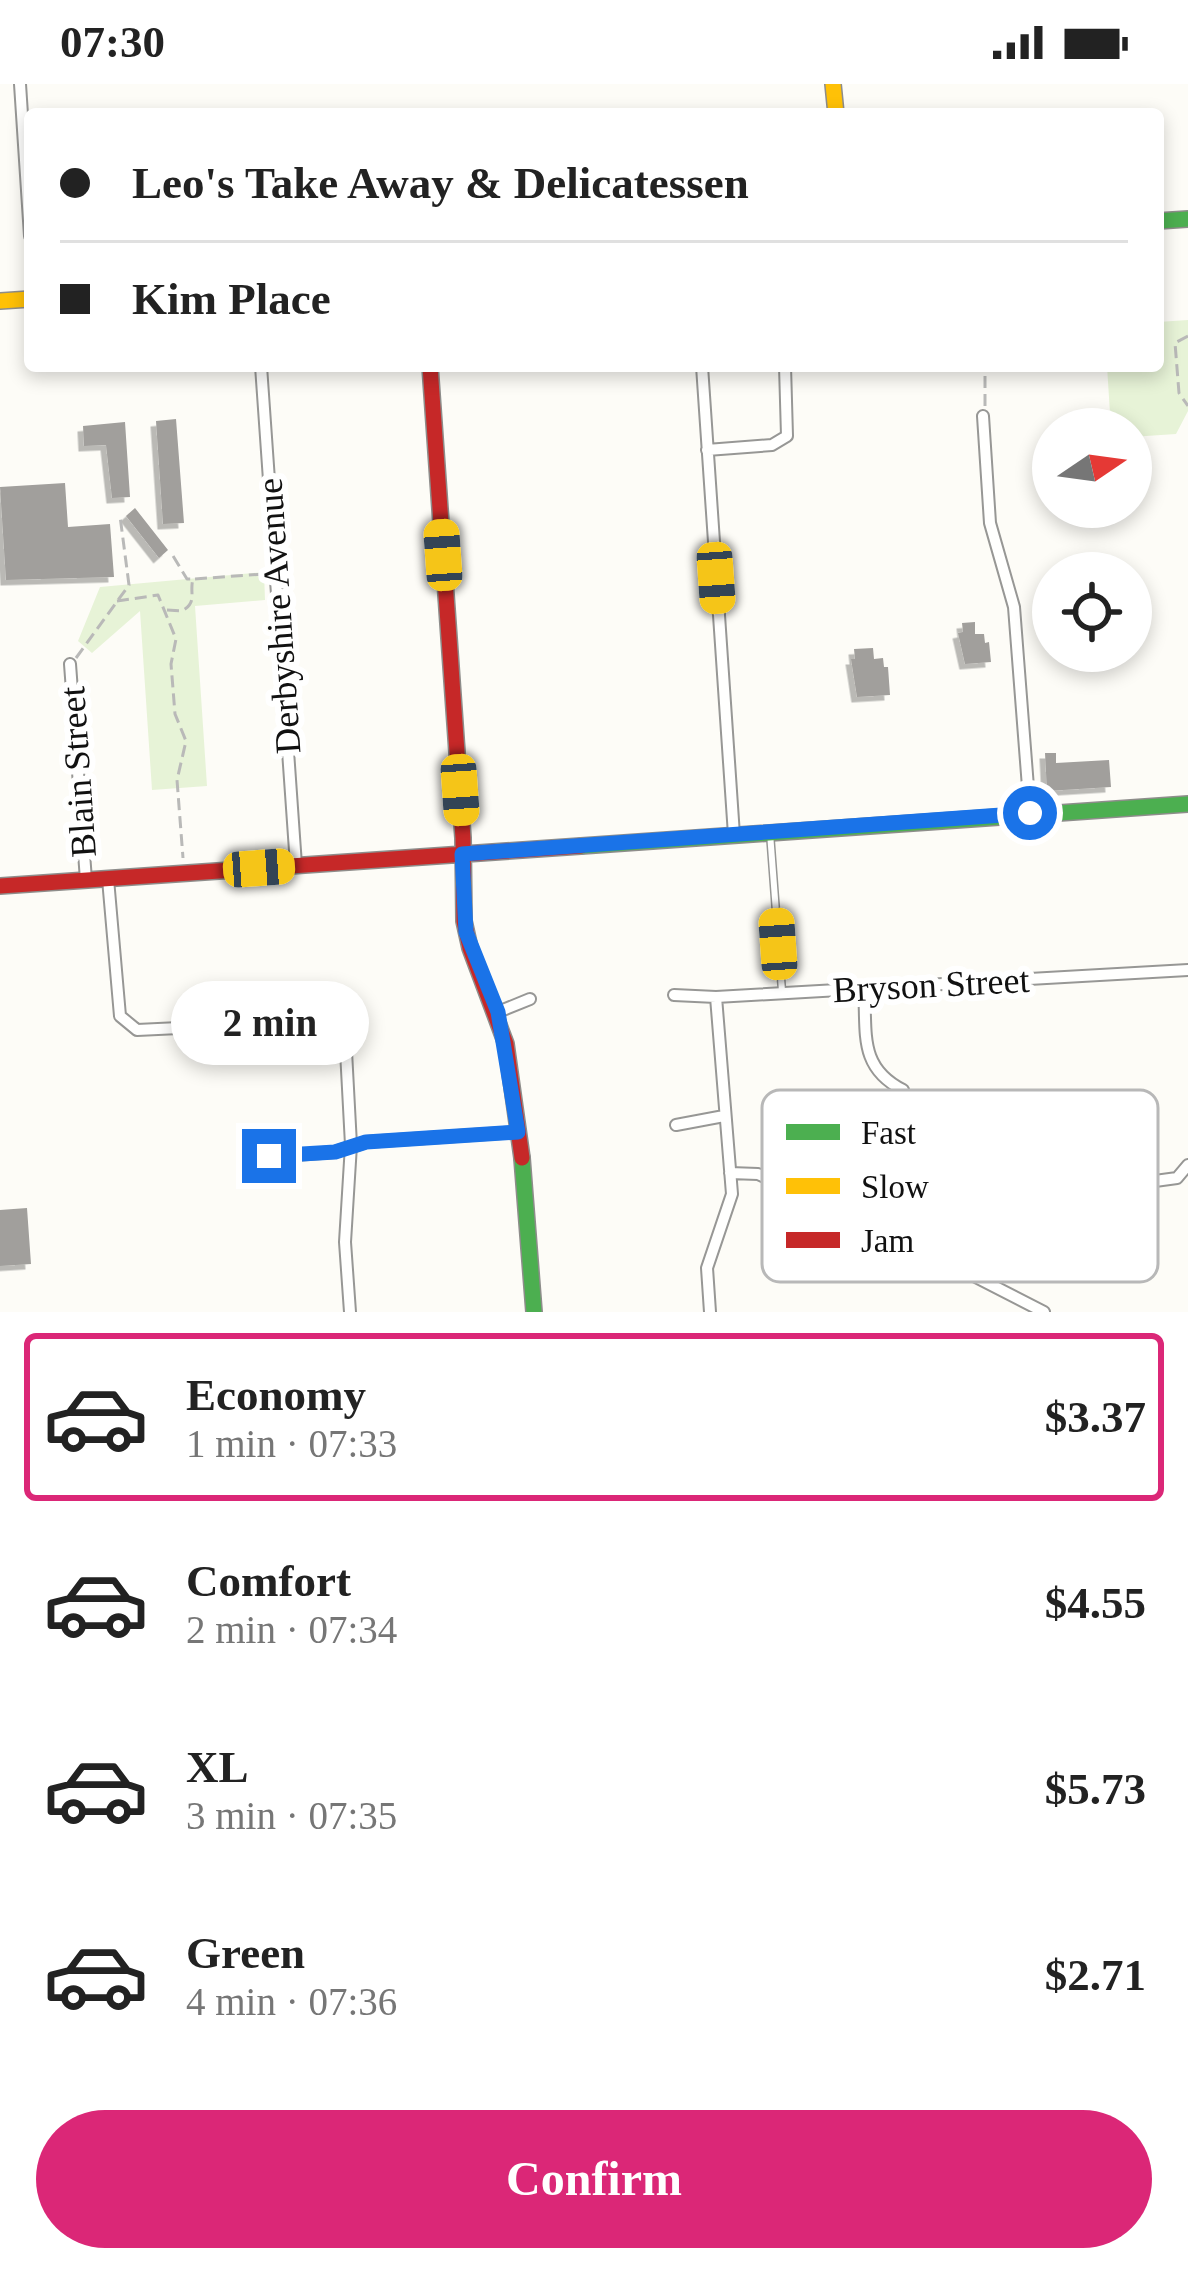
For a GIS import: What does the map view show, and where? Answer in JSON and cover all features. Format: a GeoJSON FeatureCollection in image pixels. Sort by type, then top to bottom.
{"type":"FeatureCollection","features":[{"type":"Feature","properties":{"kind":"street"},"geometry":{"type":"LineString","coordinates":[[20,84],[24,145]]}},
{"type":"Feature","properties":{"kind":"street","name":"Derbyshire Avenue"},"geometry":{"type":"LineString","coordinates":[[261,372],[296,865]]}},
{"type":"Feature","properties":{"kind":"street"},"geometry":{"type":"LineString","coordinates":[[430,372],[466,932],[498,1012],[518,1132],[534,1312]]}},
{"type":"Feature","properties":{"kind":"street"},"geometry":{"type":"LineString","coordinates":[[702,372],[734,835]]}},
{"type":"Feature","properties":{"kind":"street"},"geometry":{"type":"LineString","coordinates":[[707,450],[772,445],[787,436],[785,372]]}},
{"type":"Feature","properties":{"kind":"street"},"geometry":{"type":"LineString","coordinates":[[983,416],[990,524],[1014,607],[1030,813]]}},
{"type":"Feature","properties":{"kind":"street","name":"Blain Street"},"geometry":{"type":"LineString","coordinates":[[70,664],[86,880]]}},
{"type":"Feature","properties":{"kind":"street"},"geometry":{"type":"LineString","coordinates":[[0,886],[1188,804]]}},
{"type":"Feature","properties":{"kind":"street"},"geometry":{"type":"LineString","coordinates":[[108,879],[120,1016],[137,1030],[179,1028]]}},
{"type":"Feature","properties":{"kind":"street","name":"Bryson Street"},"geometry":{"type":"LineString","coordinates":[[674,995],[716,997],[1188,970]]}},
{"type":"Feature","properties":{"kind":"street"},"geometry":{"type":"LineString","coordinates":[[864,989],[872,1066],[881,1079],[903,1090]]}},
{"type":"Feature","properties":{"kind":"street"},"geometry":{"type":"LineString","coordinates":[[710,1312],[706,1268],[730,1207],[716,997]]}},
{"type":"Feature","properties":{"kind":"street"},"geometry":{"type":"LineString","coordinates":[[498,1012],[530,1000]]}},
{"type":"Feature","properties":{"kind":"street"},"geometry":{"type":"LineString","coordinates":[[320,1041],[335,1041],[346,1051],[351,1145],[345,1242],[350,1312]]}},
{"type":"Feature","properties":{"kind":"street"},"geometry":{"type":"LineString","coordinates":[[676,1125],[724,1116]]}},
{"type":"Feature","properties":{"kind":"street"},"geometry":{"type":"LineString","coordinates":[[250,1167],[269,1156],[335,1152],[351,1145],[518,1132]]}},
{"type":"Feature","properties":{"kind":"street"},"geometry":{"type":"LineString","coordinates":[[1158,1181],[1177,1178],[1188,1165]]}},
{"type":"Feature","properties":{"kind":"street"},"geometry":{"type":"LineString","coordinates":[[730,1173],[762,1176]]}},
{"type":"Feature","properties":{"kind":"street"},"geometry":{"type":"LineString","coordinates":[[1177,1178],[1188,1190]]}},
{"type":"Feature","properties":{"kind":"street"},"geometry":{"type":"LineString","coordinates":[[982,1282],[1044,1312]]}},
{"type":"Feature","properties":{"kind":"lane"},"geometry":{"type":"LineString","coordinates":[[770,833],[782,992]]}},
{"type":"Feature","properties":{"kind":"path"},"geometry":{"type":"LineString","coordinates":[[1188,336],[1175,344],[1179,393],[1188,406]]}},
{"type":"Feature","properties":{"kind":"path"},"geometry":{"type":"LineString","coordinates":[[983,416],[985,372]]}},
{"type":"Feature","properties":{"kind":"path"},"geometry":{"type":"LineString","coordinates":[[70,664],[129,585],[120,516]]}},
{"type":"Feature","properties":{"kind":"path"},"geometry":{"type":"LineString","coordinates":[[170,551],[187,580],[267,574]]}},
{"type":"Feature","properties":{"kind":"path"},"geometry":{"type":"LineString","coordinates":[[183,858],[177,780],[186,741],[175,714],[177,620],[194,599],[193,579]]}},
{"type":"Feature","properties":{"kind":"path"},"geometry":{"type":"LineString","coordinates":[[117,602],[152,594],[162,599],[177,620]]}},
{"type":"Feature","properties":{"kind":"path"},"geometry":{"type":"LineString","coordinates":[[165,609],[177,620]]}},
{"type":"Feature","properties":{"kind":"green space"},"geometry":{"type":"Polygon","coordinates":[[[1188,320],[1188,411],[1176,434],[1152,436],[1152,408],[1110,408],[1107,372],[1164,372],[1164,322],[1188,320]]]}},
{"type":"Feature","properties":{"kind":"green space"},"geometry":{"type":"Polygon","coordinates":[[[264,572],[265,600],[195,606],[207,786],[152,790],[140,611],[92,653],[78,641],[100,587],[264,572]]]}},
{"type":"Feature","properties":{"kind":"building"},"geometry":{"type":"Polygon","coordinates":[[[176,419],[184,523],[163,524],[156,421],[176,419]]]}},
{"type":"Feature","properties":{"kind":"building"},"geometry":{"type":"Polygon","coordinates":[[[125,422],[130,497],[112,498],[106,445],[84,446],[83,426],[125,422]]]}},
{"type":"Feature","properties":{"kind":"building"},"geometry":{"type":"Polygon","coordinates":[[[65,483],[68,527],[110,524],[114,577],[6,580],[0,487],[65,483]]]}},
{"type":"Feature","properties":{"kind":"building"},"geometry":{"type":"Polygon","coordinates":[[[135,508],[168,550],[159,558],[126,516],[135,508]]]}},
{"type":"Feature","properties":{"kind":"building"},"geometry":{"type":"Polygon","coordinates":[[[975,622],[975,634],[984,634],[985,643],[989,642],[991,662],[965,664],[958,633],[963,632],[962,623],[975,622]]]}},
{"type":"Feature","properties":{"kind":"building"},"geometry":{"type":"Polygon","coordinates":[[[873,648],[874,659],[883,658],[888,667],[890,695],[857,697],[851,659],[855,659],[854,649],[873,648]]]}},
{"type":"Feature","properties":{"kind":"building"},"geometry":{"type":"Polygon","coordinates":[[[1045,753],[1056,753],[1056,763],[1109,760],[1111,787],[1047,791],[1045,753]]]}},
{"type":"Feature","properties":{"kind":"building"},"geometry":{"type":"Polygon","coordinates":[[[27,1208],[31,1264],[0,1266],[0,1210],[27,1208]]]}},
{"type":"Feature","properties":{"kind":"traffic: fast"},"geometry":{"type":"LineString","coordinates":[[1164,221],[1188,219]]}},
{"type":"Feature","properties":{"kind":"traffic: fast"},"geometry":{"type":"LineString","coordinates":[[581,846],[1188,804]]}},
{"type":"Feature","properties":{"kind":"traffic: fast"},"geometry":{"type":"LineString","coordinates":[[522,1158],[534,1312]]}},
{"type":"Feature","properties":{"kind":"traffic: slow"},"geometry":{"type":"LineString","coordinates":[[833,84],[835,108]]}},
{"type":"Feature","properties":{"kind":"traffic: slow"},"geometry":{"type":"LineString","coordinates":[[0,301],[24,299]]}},
{"type":"Feature","properties":{"kind":"traffic: jam"},"geometry":{"type":"LineString","coordinates":[[430,372],[463,838],[464,921],[506,1044],[522,1158]]}},
{"type":"Feature","properties":{"kind":"traffic: jam"},"geometry":{"type":"LineString","coordinates":[[0,886],[581,846]]}},
{"type":"Feature","properties":{"kind":"route"},"geometry":{"type":"LineString","coordinates":[[269,1156],[335,1152],[366,1142],[518,1132],[498,1012],[466,932],[462,854],[1030,813]]}}]}
